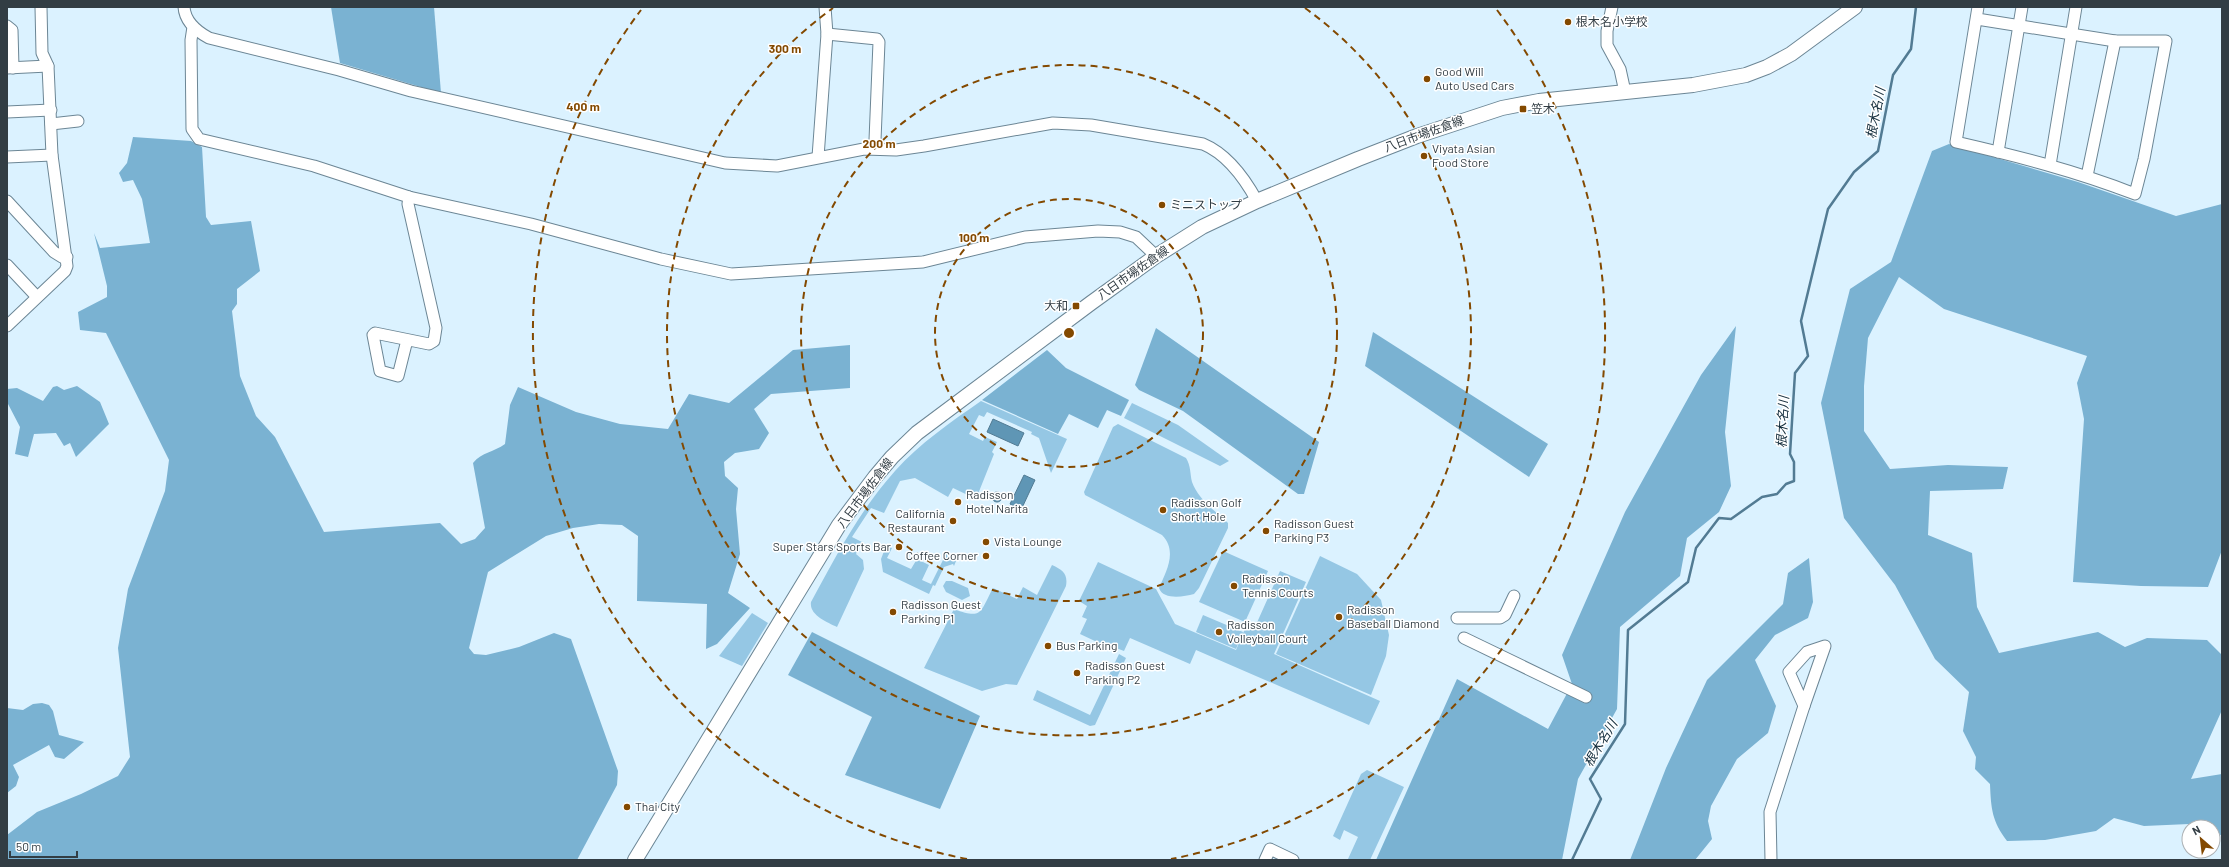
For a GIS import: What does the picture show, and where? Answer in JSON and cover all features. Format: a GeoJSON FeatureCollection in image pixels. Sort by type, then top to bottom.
{"type":"FeatureCollection","features":[{"type":"Feature","properties":{"kind":"main road","name":"八日市場佐倉線"},"geometry":{"type":"LineString","coordinates":[[634,860],[839,525],[862,493],[892,457],[945,411],[1156,256],[1202,227],[1257,201],[1365,156],[1479,115],[1538,101],[1693,85],[1746,75],[1767,67],[1790,54],[1855,7]]}},
{"type":"Feature","properties":{"kind":"street"},"geometry":{"type":"LineString","coordinates":[[7,326],[64,272],[67,266],[52,154],[48,66],[42,53],[42,7]]}},
{"type":"Feature","properties":{"kind":"street"},"geometry":{"type":"LineString","coordinates":[[184,7],[184,13],[194,27],[209,38],[339,70],[411,91],[725,163],[765,167],[788,165],[818,157],[873,148],[896,150],[1047,124],[1090,125],[1203,144],[1212,148],[1246,181],[1257,201]]}},
{"type":"Feature","properties":{"kind":"street"},"geometry":{"type":"LineString","coordinates":[[818,157],[827,34],[825,7]]}},
{"type":"Feature","properties":{"kind":"street"},"geometry":{"type":"LineString","coordinates":[[1612,7],[1607,31],[1607,45],[1620,69],[1625,92]]}},
{"type":"Feature","properties":{"kind":"street"},"geometry":{"type":"LineString","coordinates":[[1977,19],[2115,42],[2166,41],[2144,159],[2135,194],[2050,164],[1956,142],[1978,7]]}},
{"type":"Feature","properties":{"kind":"street"},"geometry":{"type":"LineString","coordinates":[[1998,152],[2022,7]]}},
{"type":"Feature","properties":{"kind":"street"},"geometry":{"type":"LineString","coordinates":[[2050,164],[2076,7]]}},
{"type":"Feature","properties":{"kind":"street"},"geometry":{"type":"LineString","coordinates":[[7,26],[12,30],[10,68],[48,66]]}},
{"type":"Feature","properties":{"kind":"street"},"geometry":{"type":"LineString","coordinates":[[194,27],[191,40],[192,129],[194,135],[199,139],[314,166],[409,197],[531,224],[661,259],[731,274],[924,262],[1026,237],[1098,231],[1120,232],[1136,236],[1150,248],[1156,256]]}},
{"type":"Feature","properties":{"kind":"street"},"geometry":{"type":"LineString","coordinates":[[827,34],[876,39],[880,42],[873,148]]}},
{"type":"Feature","properties":{"kind":"street"},"geometry":{"type":"LineString","coordinates":[[2087,176],[2115,42]]}},
{"type":"Feature","properties":{"kind":"street"},"geometry":{"type":"LineString","coordinates":[[7,112],[51,110]]}},
{"type":"Feature","properties":{"kind":"street"},"geometry":{"type":"LineString","coordinates":[[51,124],[78,120]]}},
{"type":"Feature","properties":{"kind":"street"},"geometry":{"type":"LineString","coordinates":[[7,157],[52,154]]}},
{"type":"Feature","properties":{"kind":"street"},"geometry":{"type":"LineString","coordinates":[[407,340],[429,344],[434,341],[436,328],[408,204],[409,197]]}},
{"type":"Feature","properties":{"kind":"street"},"geometry":{"type":"LineString","coordinates":[[7,201],[54,252],[62,257],[67,257]]}},
{"type":"Feature","properties":{"kind":"street"},"geometry":{"type":"LineString","coordinates":[[7,265],[37,297]]}},
{"type":"Feature","properties":{"kind":"street"},"geometry":{"type":"LineString","coordinates":[[1457,618],[1500,618],[1505,615],[1514,596]]}},
{"type":"Feature","properties":{"kind":"street"},"geometry":{"type":"LineString","coordinates":[[1464,638],[1586,697]]}},
{"type":"Feature","properties":{"kind":"street"},"geometry":{"type":"LineString","coordinates":[[1772,860],[1770,812],[1825,646],[1807,652],[1789,672],[1804,706]]}},
{"type":"Feature","properties":{"kind":"street"},"geometry":{"type":"LineString","coordinates":[[1265,860],[1270,849],[1293,860]]}},
{"type":"Feature","properties":{"kind":"shaded area"},"geometry":{"type":"Polygon","coordinates":[[[331,7],[434,7],[441,93],[340,63],[331,7]]]}},
{"type":"Feature","properties":{"kind":"shaded area"},"geometry":{"type":"Polygon","coordinates":[[[133,137],[191,141],[202,147],[206,217],[211,225],[251,221],[260,271],[237,289],[237,304],[232,311],[240,376],[256,416],[275,437],[324,532],[440,523],[461,544],[475,539],[485,528],[473,463],[484,454],[505,444],[510,405],[518,387],[576,412],[620,424],[668,429],[689,394],[729,403],[793,350],[850,345],[850,388],[771,394],[754,409],[769,433],[759,449],[735,453],[724,462],[725,476],[738,488],[736,509],[740,554],[728,593],[750,608],[717,644],[706,649],[707,604],[637,601],[638,536],[622,525],[599,524],[573,528],[546,536],[488,572],[469,648],[474,654],[486,655],[519,647],[554,633],[571,639],[618,771],[617,785],[577,860],[7,860],[7,835],[37,812],[81,794],[118,776],[130,757],[118,648],[128,589],[165,491],[169,460],[106,333],[80,330],[78,312],[107,297],[107,286],[94,233],[100,248],[150,243],[142,199],[133,180],[123,182],[119,173],[127,163],[133,137]]]}},
{"type":"Feature","properties":{"kind":"shaded area"},"geometry":{"type":"Polygon","coordinates":[[[1949,144],[2078,182],[2176,216],[2222,204],[2222,550],[2208,587],[2141,586],[2073,582],[2084,419],[2077,383],[2087,356],[1944,309],[1899,277],[1868,338],[1864,386],[1864,431],[1890,469],[1948,465],[2008,467],[2003,489],[1930,491],[1928,535],[1972,553],[1977,607],[1999,653],[2098,632],[2125,647],[2147,638],[2207,640],[2222,655],[2222,710],[2191,779],[2222,774],[2221,835],[2221,819],[2181,819],[2181,824],[2144,826],[2114,818],[2096,831],[2045,840],[2007,841],[1995,821],[1991,801],[1990,784],[1975,769],[1976,757],[1963,731],[1969,692],[1935,659],[1895,585],[1844,518],[1821,403],[1850,289],[1891,262],[1932,151],[1949,144]]]}},
{"type":"Feature","properties":{"kind":"shaded area"},"geometry":{"type":"Polygon","coordinates":[[[1736,326],[1725,432],[1731,486],[1719,512],[1687,538],[1680,576],[1620,627],[1617,709],[1578,779],[1562,860],[1376,860],[1457,679],[1548,729],[1572,684],[1562,655],[1625,512],[1701,375],[1736,326]]]}},
{"type":"Feature","properties":{"kind":"shaded area"},"geometry":{"type":"Polygon","coordinates":[[[1156,328],[1319,442],[1304,494],[1298,494],[1183,411],[1139,390],[1135,385],[1156,328]]]}},
{"type":"Feature","properties":{"kind":"shaded area"},"geometry":{"type":"Polygon","coordinates":[[[1373,332],[1548,444],[1529,477],[1365,366],[1373,332]]]}},
{"type":"Feature","properties":{"kind":"shaded area"},"geometry":{"type":"Polygon","coordinates":[[[1047,350],[1066,368],[1129,400],[1121,416],[1107,410],[1098,428],[1069,414],[1058,434],[982,400],[1047,350]]]}},
{"type":"Feature","properties":{"kind":"shaded area"},"geometry":{"type":"Polygon","coordinates":[[[57,386],[64,390],[77,386],[100,402],[109,424],[76,457],[70,443],[64,446],[56,433],[34,434],[28,457],[15,454],[20,427],[7,402],[7,389],[17,388],[43,401],[53,387],[57,386]]]}},
{"type":"Feature","properties":{"kind":"shaded area"},"geometry":{"type":"Polygon","coordinates":[[[981,401],[1067,439],[1051,473],[1039,438],[1031,434],[1032,432],[987,412],[984,417],[979,415],[969,434],[983,441],[985,437],[997,442],[992,452],[994,454],[976,499],[953,488],[948,497],[915,478],[900,481],[884,513],[871,508],[852,537],[862,542],[856,554],[863,560],[864,569],[837,627],[820,618],[813,611],[811,602],[849,534],[882,486],[915,451],[936,433],[981,401]]]}},
{"type":"Feature","properties":{"kind":"shaded area"},"geometry":{"type":"Polygon","coordinates":[[[1132,403],[1178,425],[1229,461],[1220,466],[1124,418],[1132,403]]]}},
{"type":"Feature","properties":{"kind":"shaded area"},"geometry":{"type":"Polygon","coordinates":[[[993,419],[1024,433],[1018,446],[987,432],[993,419]]]}},
{"type":"Feature","properties":{"kind":"shaded area","name":"Radisson Golf Short Hole"},"geometry":{"type":"Polygon","coordinates":[[[1118,424],[1186,458],[1190,467],[1192,482],[1198,494],[1228,523],[1228,528],[1199,588],[1194,594],[1174,597],[1161,592],[1159,588],[1169,562],[1170,555],[1167,541],[1162,535],[1085,495],[1084,492],[1113,427],[1118,424]]]}},
{"type":"Feature","properties":{"kind":"shaded area"},"geometry":{"type":"Polygon","coordinates":[[[1024,475],[1035,480],[1021,510],[1010,504],[1024,475]]]}},
{"type":"Feature","properties":{"kind":"shaded area"},"geometry":{"type":"Polygon","coordinates":[[[995,492],[999,492],[1001,493],[1001,501],[995,502],[992,499],[992,495],[995,492]]]}},
{"type":"Feature","properties":{"kind":"shaded area"},"geometry":{"type":"Polygon","coordinates":[[[886,546],[892,548],[887,558],[911,569],[917,559],[929,565],[922,580],[931,584],[946,554],[956,561],[954,566],[953,564],[944,567],[935,586],[933,585],[929,594],[883,572],[881,559],[886,546]]]}},
{"type":"Feature","properties":{"kind":"shaded area","name":"Radisson Tennis Courts"},"geometry":{"type":"Polygon","coordinates":[[[1223,551],[1268,571],[1245,622],[1199,602],[1223,551]]]}},
{"type":"Feature","properties":{"kind":"shaded area","name":"Radisson Baseball Diamond"},"geometry":{"type":"Polygon","coordinates":[[[1320,556],[1357,574],[1381,600],[1389,635],[1386,656],[1371,695],[1276,654],[1320,556]]]}},
{"type":"Feature","properties":{"kind":"shaded area"},"geometry":{"type":"Polygon","coordinates":[[[1809,558],[1813,602],[1808,618],[1775,635],[1755,660],[1776,706],[1768,733],[1737,759],[1711,806],[1708,821],[1712,839],[1695,860],[1630,860],[1666,768],[1707,680],[1783,604],[1788,573],[1809,558]]]}},
{"type":"Feature","properties":{"kind":"shaded area"},"geometry":{"type":"Polygon","coordinates":[[[1098,562],[1156,589],[1175,624],[1236,650],[1247,624],[1255,627],[1280,571],[1306,582],[1274,654],[1380,701],[1369,725],[1196,650],[1190,664],[1130,638],[1124,651],[1116,648],[1114,650],[1080,634],[1087,619],[1082,617],[1087,606],[1079,601],[1098,562]]]}},
{"type":"Feature","properties":{"kind":"shaded area"},"geometry":{"type":"Polygon","coordinates":[[[1052,565],[1064,573],[1066,578],[1066,586],[1017,685],[1006,684],[982,691],[924,668],[954,609],[970,614],[980,612],[993,588],[1017,599],[1023,587],[1037,595],[1052,565]]]}},
{"type":"Feature","properties":{"kind":"shaded area"},"geometry":{"type":"Polygon","coordinates":[[[946,581],[952,581],[968,588],[970,596],[962,600],[946,592],[943,586],[946,581]]]}},
{"type":"Feature","properties":{"kind":"shaded area"},"geometry":{"type":"Polygon","coordinates":[[[752,613],[768,623],[742,666],[719,656],[752,613]]]}},
{"type":"Feature","properties":{"kind":"shaded area","name":"Radisson Volleyball Court"},"geometry":{"type":"Polygon","coordinates":[[[1203,615],[1243,632],[1236,649],[1196,632],[1203,615]]]}},
{"type":"Feature","properties":{"kind":"shaded area"},"geometry":{"type":"Polygon","coordinates":[[[812,632],[980,716],[940,809],[845,775],[872,717],[788,675],[812,632]]]}},
{"type":"Feature","properties":{"kind":"shaded area"},"geometry":{"type":"Polygon","coordinates":[[[1119,654],[1126,658],[1095,725],[1090,726],[1033,700],[1037,690],[1090,715],[1119,654]]]}},
{"type":"Feature","properties":{"kind":"shaded area"},"geometry":{"type":"Polygon","coordinates":[[[42,703],[49,705],[53,711],[59,735],[84,742],[64,759],[55,757],[49,745],[13,765],[19,777],[16,786],[7,793],[7,708],[23,710],[33,704],[42,703]]]}},
{"type":"Feature","properties":{"kind":"shaded area"},"geometry":{"type":"Polygon","coordinates":[[[1367,770],[1404,787],[1370,860],[1350,860],[1348,859],[1358,837],[1344,830],[1340,840],[1333,836],[1361,774],[1367,770]]]}},
{"type":"Feature","properties":{"kind":"waterway","name":"根木名川"},"geometry":{"type":"LineString","coordinates":[[1572,860],[1601,799],[1590,779],[1625,724],[1628,630],[1688,582],[1696,548],[1719,518],[1731,519],[1762,497],[1777,494],[1786,484],[1794,481],[1794,462],[1790,454],[1795,373],[1808,356],[1801,321],[1828,209],[1854,172],[1878,151],[1893,75],[1911,49],[1916,7]]}},
{"type":"Feature","properties":{"kind":"place","name":"根木名小学校"},"geometry":{"type":"Point","coordinates":[1568,22]}},
{"type":"Feature","properties":{"kind":"place","name":"Good Will Auto Used Cars"},"geometry":{"type":"Point","coordinates":[1427,79]}},
{"type":"Feature","properties":{"kind":"place","name":"笠木"},"geometry":{"type":"Point","coordinates":[1523,109]}},
{"type":"Feature","properties":{"kind":"place","name":"Viyata Asian Food Store"},"geometry":{"type":"Point","coordinates":[1424,156]}},
{"type":"Feature","properties":{"kind":"place","name":"ミニストップ"},"geometry":{"type":"Point","coordinates":[1162,205]}},
{"type":"Feature","properties":{"kind":"place","name":"大和"},"geometry":{"type":"Point","coordinates":[1076,306]}},
{"type":"Feature","properties":{"kind":"place","name":"Radisson Hotel Narita"},"geometry":{"type":"Point","coordinates":[958,502]}},
{"type":"Feature","properties":{"kind":"place","name":"Radisson Golf Short Hole"},"geometry":{"type":"Point","coordinates":[1163,510]}},
{"type":"Feature","properties":{"kind":"place","name":"California Restaurant"},"geometry":{"type":"Point","coordinates":[953,521]}},
{"type":"Feature","properties":{"kind":"place","name":"Radisson Guest Parking P3"},"geometry":{"type":"Point","coordinates":[1266,531]}},
{"type":"Feature","properties":{"kind":"place","name":"Vista Lounge"},"geometry":{"type":"Point","coordinates":[986,542]}},
{"type":"Feature","properties":{"kind":"place","name":"Super Stars Sports Bar"},"geometry":{"type":"Point","coordinates":[899,547]}},
{"type":"Feature","properties":{"kind":"place","name":"Coffee Corner"},"geometry":{"type":"Point","coordinates":[986,556]}},
{"type":"Feature","properties":{"kind":"place","name":"Radisson Tennis Courts"},"geometry":{"type":"Point","coordinates":[1234,586]}},
{"type":"Feature","properties":{"kind":"place","name":"Radisson Guest Parking P1"},"geometry":{"type":"Point","coordinates":[893,612]}},
{"type":"Feature","properties":{"kind":"place","name":"Radisson Baseball Diamond"},"geometry":{"type":"Point","coordinates":[1339,617]}},
{"type":"Feature","properties":{"kind":"place","name":"Radisson Volleyball Court"},"geometry":{"type":"Point","coordinates":[1219,632]}},
{"type":"Feature","properties":{"kind":"place","name":"Bus Parking"},"geometry":{"type":"Point","coordinates":[1048,646]}},
{"type":"Feature","properties":{"kind":"place","name":"Radisson Guest Parking P2"},"geometry":{"type":"Point","coordinates":[1077,673]}},
{"type":"Feature","properties":{"kind":"place","name":"Thai City"},"geometry":{"type":"Point","coordinates":[627,807]}}]}
